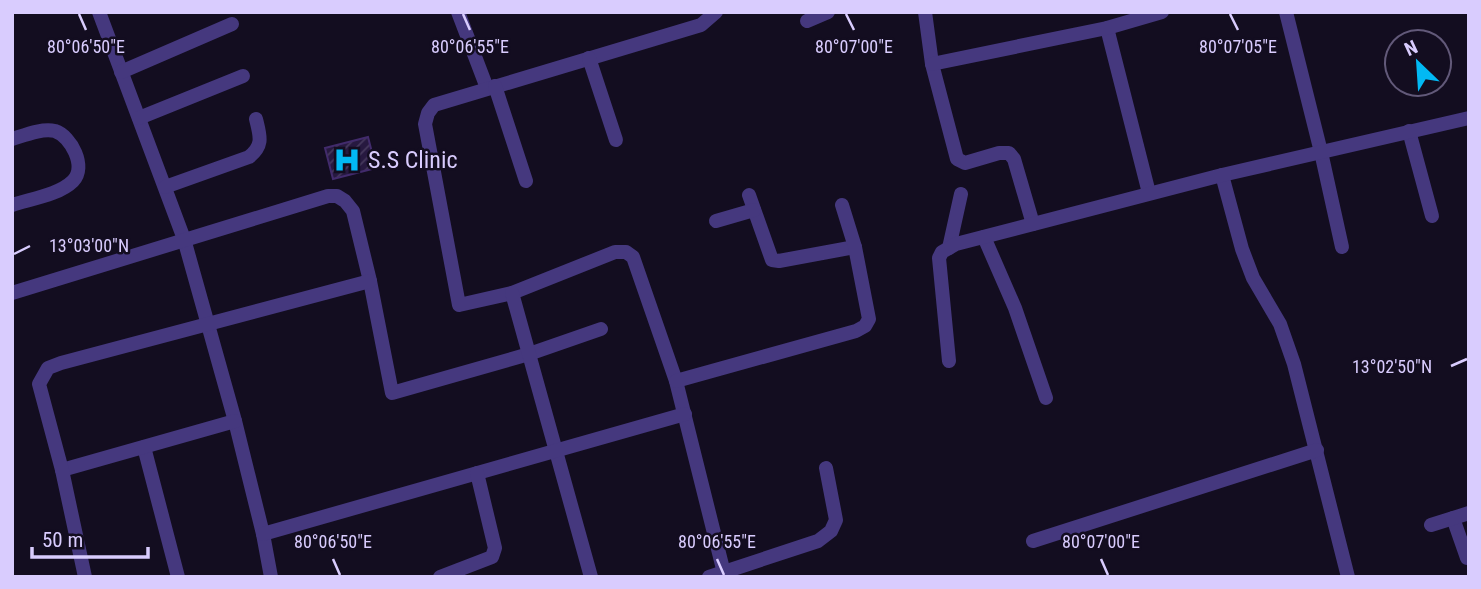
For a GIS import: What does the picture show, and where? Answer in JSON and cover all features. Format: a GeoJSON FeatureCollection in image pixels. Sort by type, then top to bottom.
{"type":"FeatureCollection","features":[{"type":"Feature","properties":{"kind":"street"},"geometry":{"type":"LineString","coordinates":[[99,12],[184,239],[235,422],[271,577]]}},
{"type":"Feature","properties":{"kind":"street"},"geometry":{"type":"LineString","coordinates":[[458,12],[491,87],[526,181]]}},
{"type":"Feature","properties":{"kind":"street"},"geometry":{"type":"LineString","coordinates":[[716,12],[589,58],[434,105],[425,124],[459,305],[512,293],[615,252],[626,252],[633,257],[676,381],[725,575]]}},
{"type":"Feature","properties":{"kind":"street"},"geometry":{"type":"LineString","coordinates":[[807,21],[828,12]]}},
{"type":"Feature","properties":{"kind":"street"},"geometry":{"type":"LineString","coordinates":[[925,12],[932,64],[957,159],[965,163],[999,153],[1009,153],[1014,159],[1033,224]]}},
{"type":"Feature","properties":{"kind":"street"},"geometry":{"type":"LineString","coordinates":[[932,64],[1107,28],[1162,12]]}},
{"type":"Feature","properties":{"kind":"street"},"geometry":{"type":"LineString","coordinates":[[1286,12],[1342,247]]}},
{"type":"Feature","properties":{"kind":"street"},"geometry":{"type":"LineString","coordinates":[[121,72],[232,24]]}},
{"type":"Feature","properties":{"kind":"street"},"geometry":{"type":"LineString","coordinates":[[1107,28],[1149,193]]}},
{"type":"Feature","properties":{"kind":"street"},"geometry":{"type":"LineString","coordinates":[[589,58],[616,140]]}},
{"type":"Feature","properties":{"kind":"street"},"geometry":{"type":"LineString","coordinates":[[139,118],[243,76]]}},
{"type":"Feature","properties":{"kind":"street"},"geometry":{"type":"LineString","coordinates":[[949,361],[939,258],[942,252],[949,248],[1149,193],[1469,118]]}},
{"type":"Feature","properties":{"kind":"street"},"geometry":{"type":"LineString","coordinates":[[165,187],[249,157],[257,151],[261,142],[256,119]]}},
{"type":"Feature","properties":{"kind":"street"},"geometry":{"type":"LineString","coordinates":[[12,139],[52,130],[63,135],[71,145],[79,168],[71,183],[61,189],[12,205]]}},
{"type":"Feature","properties":{"kind":"street"},"geometry":{"type":"LineString","coordinates":[[1409,131],[1432,216]]}},
{"type":"Feature","properties":{"kind":"street"},"geometry":{"type":"LineString","coordinates":[[1222,175],[1253,278],[1280,324],[1294,364],[1348,577]]}},
{"type":"Feature","properties":{"kind":"street"},"geometry":{"type":"LineString","coordinates":[[949,248],[961,194]]}},
{"type":"Feature","properties":{"kind":"street"},"geometry":{"type":"LineString","coordinates":[[749,195],[772,260],[855,247]]}},
{"type":"Feature","properties":{"kind":"street"},"geometry":{"type":"LineString","coordinates":[[12,293],[328,196],[337,196],[353,211],[392,393],[529,354],[601,329]]}},
{"type":"Feature","properties":{"kind":"street"},"geometry":{"type":"LineString","coordinates":[[676,381],[856,331],[865,326],[869,319],[855,247],[842,205]]}},
{"type":"Feature","properties":{"kind":"street"},"geometry":{"type":"LineString","coordinates":[[716,220],[754,210]]}},
{"type":"Feature","properties":{"kind":"street"},"geometry":{"type":"LineString","coordinates":[[984,237],[1014,308],[1046,398]]}},
{"type":"Feature","properties":{"kind":"street"},"geometry":{"type":"LineString","coordinates":[[85,577],[62,470],[39,384],[48,368],[370,281]]}},
{"type":"Feature","properties":{"kind":"street"},"geometry":{"type":"LineString","coordinates":[[512,293],[591,577]]}},
{"type":"Feature","properties":{"kind":"street"},"geometry":{"type":"LineString","coordinates":[[263,534],[685,414]]}},
{"type":"Feature","properties":{"kind":"street"},"geometry":{"type":"LineString","coordinates":[[62,470],[235,422]]}},
{"type":"Feature","properties":{"kind":"street"},"geometry":{"type":"LineString","coordinates":[[144,447],[178,577]]}},
{"type":"Feature","properties":{"kind":"street"},"geometry":{"type":"LineString","coordinates":[[1033,541],[1317,450]]}},
{"type":"Feature","properties":{"kind":"street"},"geometry":{"type":"LineString","coordinates":[[709,577],[725,575],[818,541],[831,531],[835,520],[826,468]]}},
{"type":"Feature","properties":{"kind":"street"},"geometry":{"type":"LineString","coordinates":[[440,577],[492,557],[495,548],[477,473]]}},
{"type":"Feature","properties":{"kind":"street"},"geometry":{"type":"LineString","coordinates":[[1431,525],[1469,513]]}},
{"type":"Feature","properties":{"kind":"street"},"geometry":{"type":"LineString","coordinates":[[1453,518],[1467,558]]}},
{"type":"Feature","properties":{"kind":"building"},"geometry":{"type":"Polygon","coordinates":[[[368,137],[376,168],[333,179],[325,148],[368,137]]]}},
{"type":"Feature","properties":{"kind":"place","name":"S.S Clinic"},"geometry":{"type":"Point","coordinates":[347,160]}}]}
